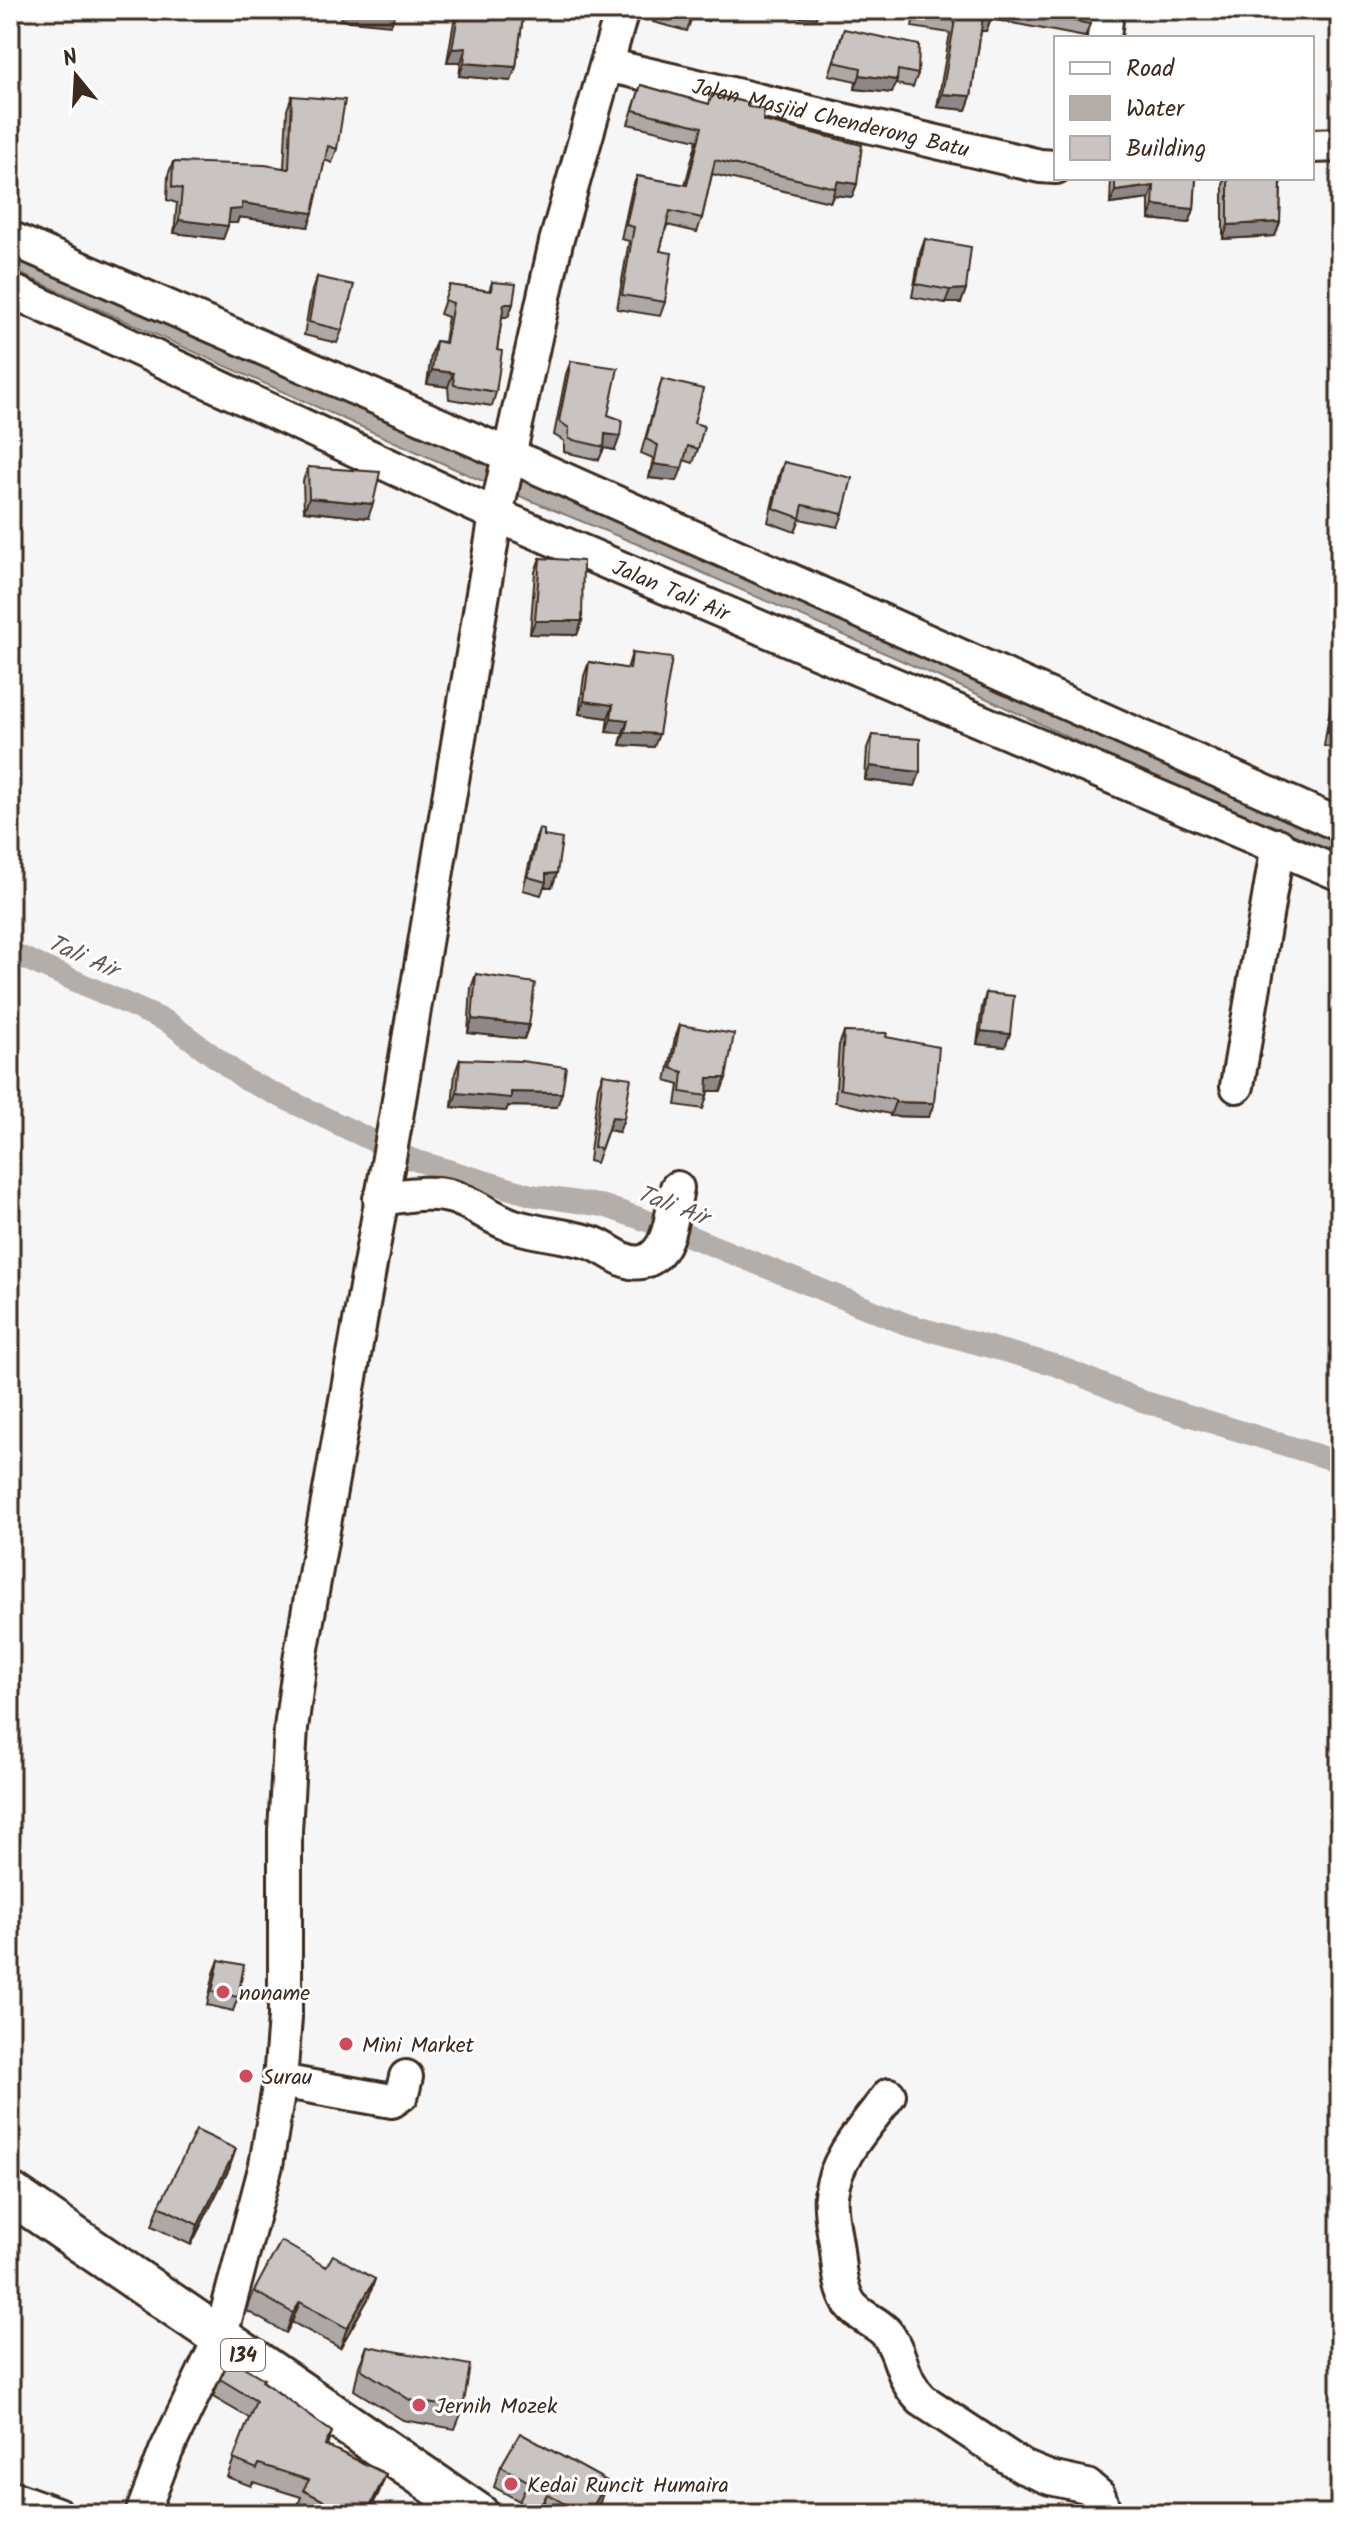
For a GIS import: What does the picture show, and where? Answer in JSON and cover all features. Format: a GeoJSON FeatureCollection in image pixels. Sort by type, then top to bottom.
{"type":"FeatureCollection","features":[{"type":"Feature","properties":{"kind":"main road","name":"134"},"geometry":{"type":"LineString","coordinates":[[10,2193],[478,2514]]}},
{"type":"Feature","properties":{"kind":"street"},"geometry":{"type":"LineString","coordinates":[[142,2514],[166,2451],[220,2339],[254,2216],[280,2081],[285,2017],[285,1831],[291,1728],[301,1654],[396,1118],[498,510],[556,242],[622,10]]}},
{"type":"Feature","properties":{"kind":"street"},"geometry":{"type":"LineString","coordinates":[[1104,36],[1107,10]]}},
{"type":"Feature","properties":{"kind":"street","name":"Jalan Masjid Chenderong Batu"},"geometry":{"type":"LineString","coordinates":[[607,65],[1054,167]]}},
{"type":"Feature","properties":{"kind":"street"},"geometry":{"type":"LineString","coordinates":[[1314,146],[1340,145]]}},
{"type":"Feature","properties":{"kind":"street"},"geometry":{"type":"LineString","coordinates":[[10,238],[509,455],[1340,825]]}},
{"type":"Feature","properties":{"kind":"street","name":"Jalan Tali Air"},"geometry":{"type":"LineString","coordinates":[[10,290],[498,510],[1340,874]]}},
{"type":"Feature","properties":{"kind":"street"},"geometry":{"type":"LineString","coordinates":[[1237,1086],[1278,845]]}},
{"type":"Feature","properties":{"kind":"street"},"geometry":{"type":"LineString","coordinates":[[380,1199],[432,1192],[455,1197],[517,1227],[570,1236],[597,1245],[625,1261],[642,1262],[658,1254],[665,1241],[677,1188]]}},
{"type":"Feature","properties":{"kind":"street"},"geometry":{"type":"LineString","coordinates":[[280,2081],[392,2101],[402,2094],[406,2077]]}},
{"type":"Feature","properties":{"kind":"street"},"geometry":{"type":"LineString","coordinates":[[889,2095],[843,2158],[834,2177],[830,2199],[841,2282],[849,2302],[861,2315],[885,2331],[896,2347],[910,2388],[922,2400],[1023,2467],[1050,2478],[1087,2486],[1099,2496],[1105,2514]]}},
{"type":"Feature","properties":{"kind":"street"},"geometry":{"type":"LineString","coordinates":[[10,2497],[57,2514]]}},
{"type":"Feature","properties":{"kind":"water"},"geometry":{"type":"Polygon","coordinates":[[[10,251],[161,317],[252,363],[373,411],[1340,836],[1340,861],[975,693],[642,546],[473,477],[10,269],[10,251]]]}},
{"type":"Feature","properties":{"kind":"building"},"geometry":{"type":"Polygon","coordinates":[[[459,10],[524,10],[516,67],[464,63],[466,48],[452,49],[459,10]]]}},
{"type":"Feature","properties":{"kind":"building"},"geometry":{"type":"Polygon","coordinates":[[[663,10],[694,10],[692,17],[663,10]]]}},
{"type":"Feature","properties":{"kind":"building"},"geometry":{"type":"Polygon","coordinates":[[[917,10],[992,10],[991,18],[983,17],[971,96],[942,94],[955,20],[917,14],[917,10]]]}},
{"type":"Feature","properties":{"kind":"building"},"geometry":{"type":"Polygon","coordinates":[[[1018,10],[1092,10],[1090,24],[1018,10]]]}},
{"type":"Feature","properties":{"kind":"building"},"geometry":{"type":"Polygon","coordinates":[[[844,29],[919,45],[918,74],[898,70],[897,80],[860,75],[861,68],[834,62],[844,29]]]}},
{"type":"Feature","properties":{"kind":"building"},"geometry":{"type":"Polygon","coordinates":[[[641,85],[709,104],[712,94],[749,103],[748,107],[764,109],[763,121],[862,145],[857,184],[838,181],[835,188],[715,160],[702,218],[670,211],[660,251],[672,253],[665,302],[622,295],[634,227],[626,225],[637,176],[687,185],[702,127],[633,110],[641,85]]]}},
{"type":"Feature","properties":{"kind":"building"},"geometry":{"type":"Polygon","coordinates":[[[292,96],[345,100],[337,149],[328,146],[313,213],[242,203],[242,209],[230,210],[228,226],[179,220],[182,189],[172,187],[173,162],[265,165],[289,169],[292,96]]]}},
{"type":"Feature","properties":{"kind":"building"},"geometry":{"type":"Polygon","coordinates":[[[1115,180],[1196,180],[1194,209],[1153,205],[1154,186],[1115,191],[1115,180]]]}},
{"type":"Feature","properties":{"kind":"building"},"geometry":{"type":"Polygon","coordinates":[[[1228,180],[1281,180],[1280,222],[1228,225],[1228,180]]]}},
{"type":"Feature","properties":{"kind":"building"},"geometry":{"type":"Polygon","coordinates":[[[925,239],[971,247],[966,289],[950,290],[916,284],[925,239]]]}},
{"type":"Feature","properties":{"kind":"building"},"geometry":{"type":"Polygon","coordinates":[[[317,277],[354,285],[342,330],[309,322],[317,277]]]}},
{"type":"Feature","properties":{"kind":"building"},"geometry":{"type":"Polygon","coordinates":[[[492,282],[516,284],[513,304],[504,304],[497,350],[502,351],[496,392],[454,385],[453,373],[432,370],[436,341],[446,343],[453,303],[444,300],[450,285],[491,291],[492,282]]]}},
{"type":"Feature","properties":{"kind":"building"},"geometry":{"type":"Polygon","coordinates":[[[571,361],[618,368],[608,415],[622,420],[620,436],[605,434],[604,447],[569,439],[569,428],[559,421],[571,361]]]}},
{"type":"Feature","properties":{"kind":"building"},"geometry":{"type":"Polygon","coordinates":[[[662,379],[703,389],[694,423],[704,426],[698,449],[688,446],[682,468],[654,464],[658,445],[646,439],[662,379]]]}},
{"type":"Feature","properties":{"kind":"building"},"geometry":{"type":"Polygon","coordinates":[[[784,462],[852,478],[843,514],[803,505],[800,518],[773,508],[784,462]]]}},
{"type":"Feature","properties":{"kind":"building"},"geometry":{"type":"Polygon","coordinates":[[[308,467],[380,472],[373,504],[309,498],[308,467]]]}},
{"type":"Feature","properties":{"kind":"building"},"geometry":{"type":"Polygon","coordinates":[[[540,558],[583,561],[582,621],[535,621],[540,558]]]}},
{"type":"Feature","properties":{"kind":"building"},"geometry":{"type":"Polygon","coordinates":[[[632,653],[672,658],[659,734],[625,732],[628,720],[611,718],[613,705],[584,701],[589,662],[630,669],[632,653]]]}},
{"type":"Feature","properties":{"kind":"building"},"geometry":{"type":"Polygon","coordinates":[[[1336,688],[1340,689],[1340,735],[1328,733],[1336,688]]]}},
{"type":"Feature","properties":{"kind":"building"},"geometry":{"type":"Polygon","coordinates":[[[872,735],[920,739],[920,772],[870,766],[872,735]]]}},
{"type":"Feature","properties":{"kind":"building"},"geometry":{"type":"Polygon","coordinates":[[[539,829],[544,830],[544,836],[562,839],[557,873],[546,874],[546,882],[528,877],[539,829]]]}},
{"type":"Feature","properties":{"kind":"building"},"geometry":{"type":"Polygon","coordinates":[[[476,974],[535,983],[529,1025],[472,1019],[476,974]]]}},
{"type":"Feature","properties":{"kind":"building"},"geometry":{"type":"Polygon","coordinates":[[[986,993],[1014,996],[1010,1034],[981,1031],[986,993]]]}},
{"type":"Feature","properties":{"kind":"building"},"geometry":{"type":"Polygon","coordinates":[[[680,1025],[734,1034],[726,1078],[708,1078],[707,1096],[681,1092],[683,1072],[671,1068],[680,1025]]]}},
{"type":"Feature","properties":{"kind":"building"},"geometry":{"type":"Polygon","coordinates":[[[844,1032],[887,1033],[886,1037],[939,1047],[934,1103],[895,1102],[840,1089],[844,1032]]]}},
{"type":"Feature","properties":{"kind":"building"},"geometry":{"type":"Polygon","coordinates":[[[460,1059],[521,1061],[566,1067],[562,1093],[511,1092],[511,1098],[457,1093],[460,1059]]]}},
{"type":"Feature","properties":{"kind":"building"},"geometry":{"type":"Polygon","coordinates":[[[603,1074],[631,1078],[624,1118],[612,1117],[601,1149],[594,1147],[603,1074]]]}},
{"type":"Feature","properties":{"kind":"building"},"geometry":{"type":"Polygon","coordinates":[[[219,1960],[244,1965],[238,1997],[212,1992],[219,1960]]]}},
{"type":"Feature","properties":{"kind":"building"},"geometry":{"type":"Polygon","coordinates":[[[196,2130],[236,2149],[198,2225],[159,2206],[196,2130]]]}},
{"type":"Feature","properties":{"kind":"building"},"geometry":{"type":"Polygon","coordinates":[[[281,2241],[326,2267],[333,2255],[375,2279],[347,2328],[300,2302],[293,2313],[254,2291],[281,2241]]]}},
{"type":"Feature","properties":{"kind":"building"},"geometry":{"type":"Polygon","coordinates":[[[367,2346],[470,2365],[463,2409],[410,2400],[361,2369],[367,2346]]]}},
{"type":"Feature","properties":{"kind":"building"},"geometry":{"type":"Polygon","coordinates":[[[230,2359],[264,2379],[262,2381],[332,2432],[325,2445],[386,2474],[366,2514],[325,2514],[330,2504],[303,2490],[309,2480],[259,2464],[257,2469],[233,2459],[256,2401],[220,2379],[230,2359]]]}},
{"type":"Feature","properties":{"kind":"building"},"geometry":{"type":"Polygon","coordinates":[[[520,2433],[607,2481],[589,2514],[583,2514],[547,2494],[536,2514],[528,2514],[516,2507],[529,2482],[501,2466],[520,2433]]]}},
{"type":"Feature","properties":{"kind":"building"},"geometry":{"type":"Polygon","coordinates":[[[645,2507],[660,2514],[642,2514],[645,2507]]]}},
{"type":"Feature","properties":{"kind":"waterway","name":"Tali Air"},"geometry":{"type":"LineString","coordinates":[[10,952],[168,1022],[246,1080],[411,1159],[531,1195],[604,1206],[679,1232],[906,1324],[1058,1366],[1142,1401],[1340,1462]]}},
{"type":"Feature","properties":{"kind":"place","name":"noname"},"geometry":{"type":"Point","coordinates":[223,1992]}},
{"type":"Feature","properties":{"kind":"place","name":"Mini Market"},"geometry":{"type":"Point","coordinates":[346,2044]}},
{"type":"Feature","properties":{"kind":"place","name":"Surau"},"geometry":{"type":"Point","coordinates":[246,2076]}},
{"type":"Feature","properties":{"kind":"place","name":"Jernih Mozek"},"geometry":{"type":"Point","coordinates":[419,2405]}},
{"type":"Feature","properties":{"kind":"place","name":"Kedai Runcit Humaira"},"geometry":{"type":"Point","coordinates":[511,2484]}}]}
